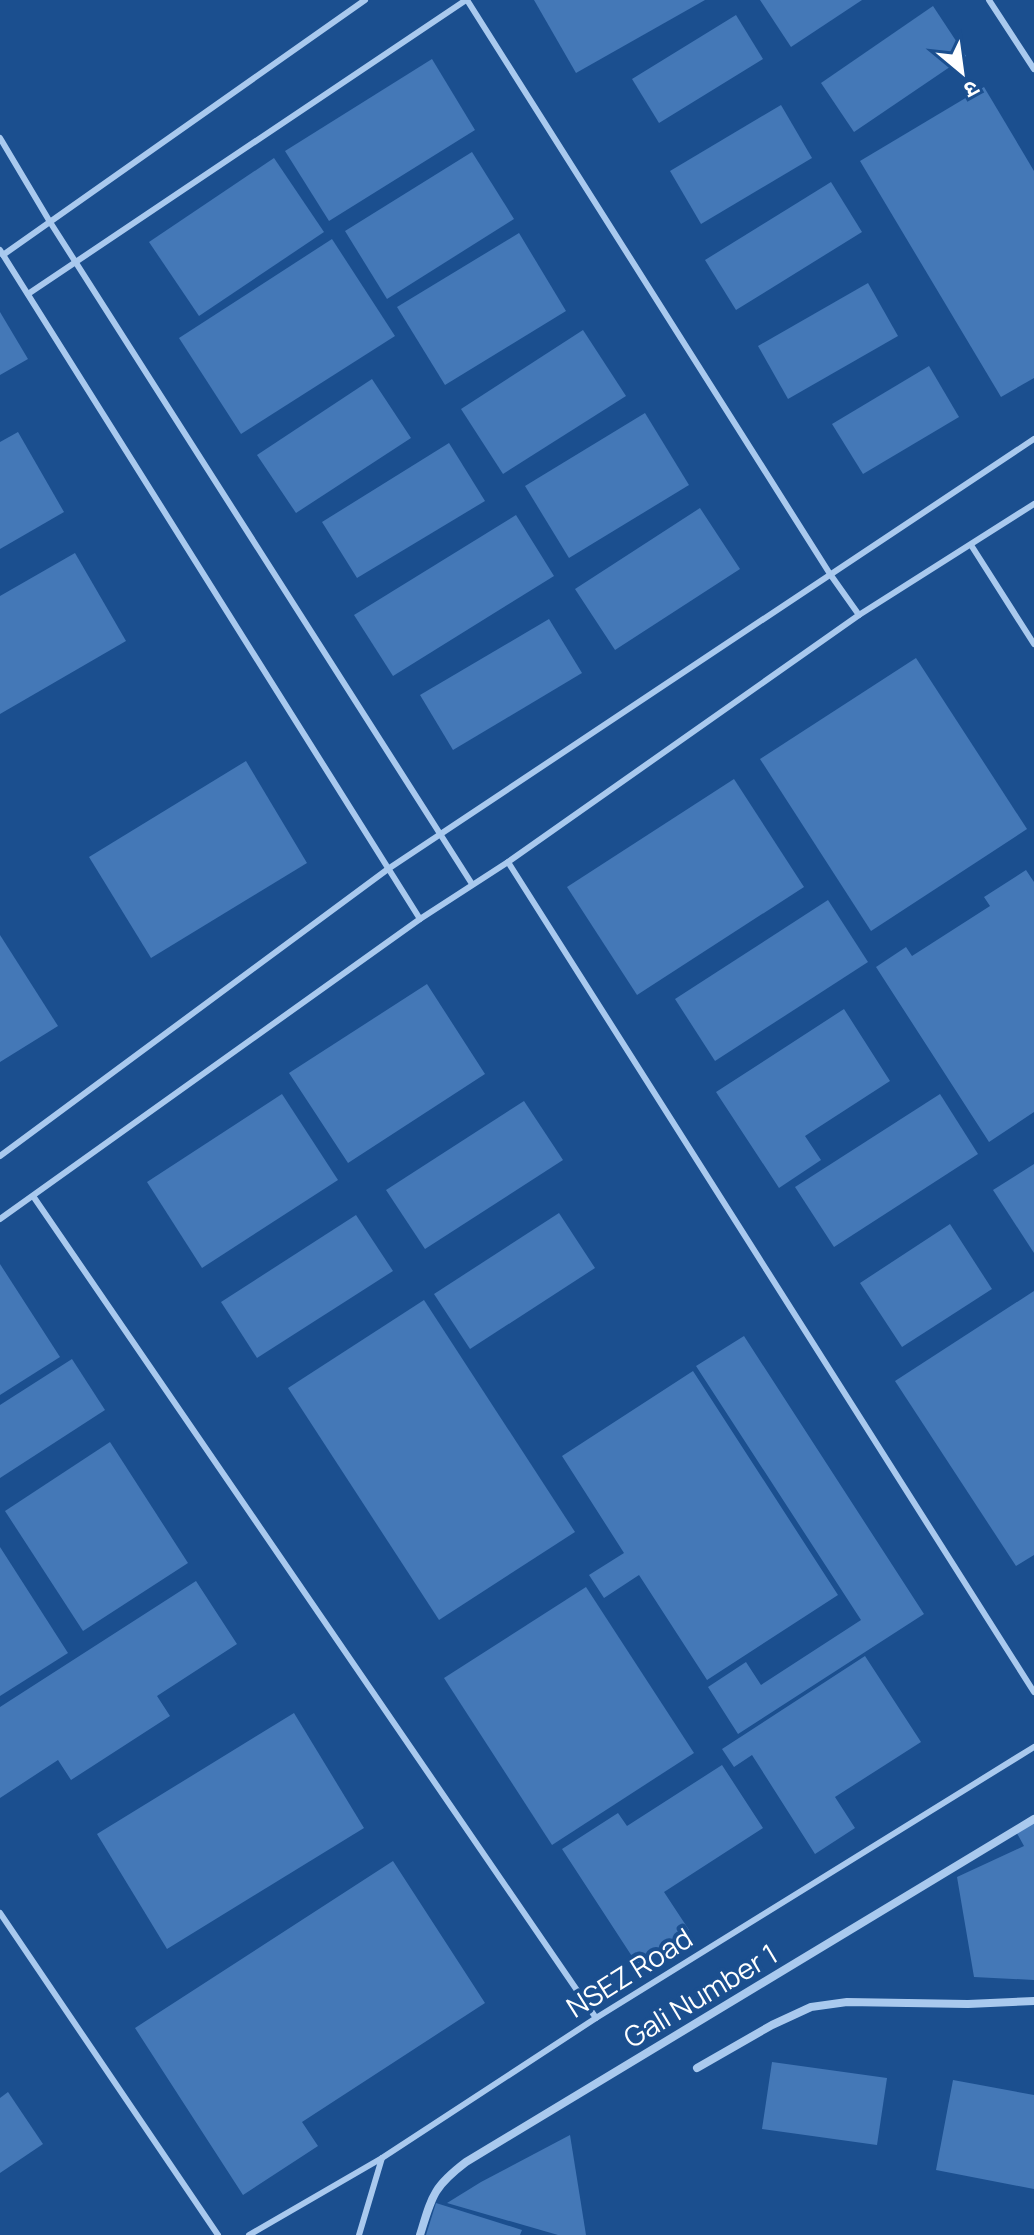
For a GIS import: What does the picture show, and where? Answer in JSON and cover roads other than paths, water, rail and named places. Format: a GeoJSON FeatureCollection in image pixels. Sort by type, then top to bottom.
{"type":"FeatureCollection","features":[{"type":"Feature","properties":{"kind":"street","name":"Gali Number 1"},"geometry":{"type":"LineString","coordinates":[[420,2235],[432,2196],[442,2180],[466,2162],[1034,1819]]}},
{"type":"Feature","properties":{"kind":"street"},"geometry":{"type":"LineString","coordinates":[[697,2068],[772,2025],[811,2007],[847,2002],[968,2004],[1034,2001]]}},
{"type":"Feature","properties":{"kind":"lane"},"geometry":{"type":"LineString","coordinates":[[365,0],[2,253],[420,919]]}},
{"type":"Feature","properties":{"kind":"lane"},"geometry":{"type":"LineString","coordinates":[[28,294],[466,0],[859,615]]}},
{"type":"Feature","properties":{"kind":"lane"},"geometry":{"type":"LineString","coordinates":[[989,0],[1034,69]]}},
{"type":"Feature","properties":{"kind":"lane"},"geometry":{"type":"LineString","coordinates":[[0,138],[50,222],[472,884]]}},
{"type":"Feature","properties":{"kind":"lane"},"geometry":{"type":"LineString","coordinates":[[0,1156],[388,869],[1034,439]]}},
{"type":"Feature","properties":{"kind":"lane"},"geometry":{"type":"LineString","coordinates":[[0,1205],[3,1217],[420,919],[508,862],[859,615],[1034,504]]}},
{"type":"Feature","properties":{"kind":"lane"},"geometry":{"type":"LineString","coordinates":[[971,545],[1034,644]]}},
{"type":"Feature","properties":{"kind":"lane"},"geometry":{"type":"LineString","coordinates":[[508,862],[1034,1692]]}},
{"type":"Feature","properties":{"kind":"lane"},"geometry":{"type":"LineString","coordinates":[[33,1196],[596,2018]]}},
{"type":"Feature","properties":{"kind":"lane","name":"NSEZ Road"},"geometry":{"type":"LineString","coordinates":[[249,2235],[382,2158],[596,2018],[1034,1747]]}},
{"type":"Feature","properties":{"kind":"lane"},"geometry":{"type":"LineString","coordinates":[[0,1913],[218,2235]]}},
{"type":"Feature","properties":{"kind":"lane"},"geometry":{"type":"LineString","coordinates":[[359,2235],[382,2158]]}}]}
